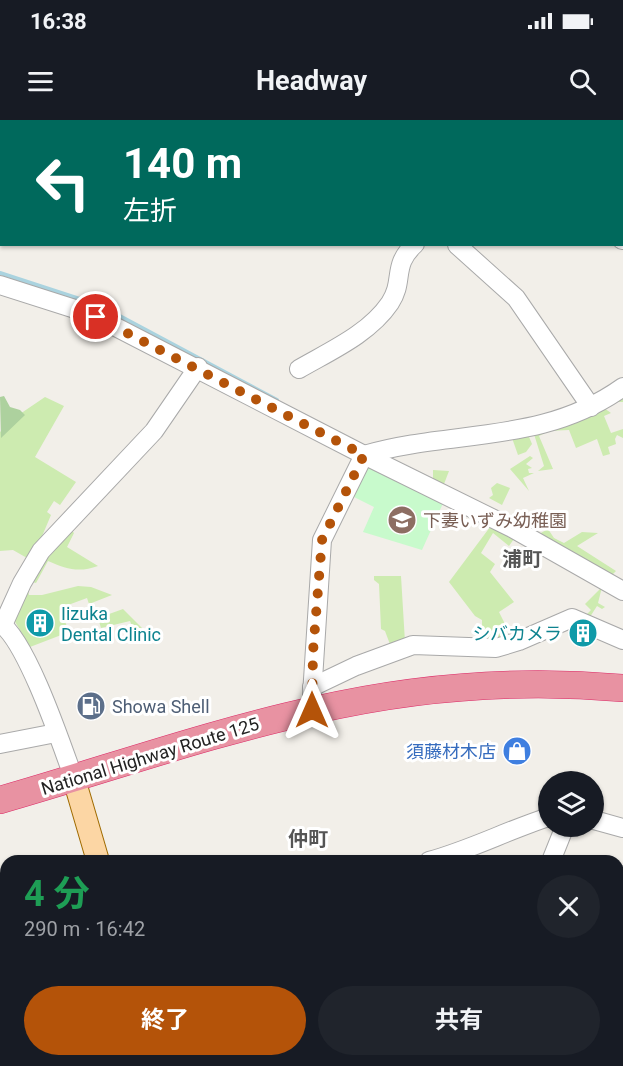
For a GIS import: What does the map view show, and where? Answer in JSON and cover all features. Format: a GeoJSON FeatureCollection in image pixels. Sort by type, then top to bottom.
{"type":"FeatureCollection","features":[{"type":"Feature","properties":{"kind":"highway","name":"National Highway Route 125"},"geometry":{"type":"LineString","coordinates":[[0,800],[74,779],[312,699],[532,685],[623,688]]}},
{"type":"Feature","properties":{"kind":"main road"},"geometry":{"type":"LineString","coordinates":[[74,779],[96,855]]}},
{"type":"Feature","properties":{"kind":"street"},"geometry":{"type":"LineString","coordinates":[[299,369],[357,335],[379,317],[391,302],[397,287],[400,262],[413,246]]}},
{"type":"Feature","properties":{"kind":"street"},"geometry":{"type":"LineString","coordinates":[[457,246],[516,298],[591,407]]}},
{"type":"Feature","properties":{"kind":"street"},"geometry":{"type":"LineString","coordinates":[[0,285],[96,317],[198,367],[364,455],[512,528],[623,591]]}},
{"type":"Feature","properties":{"kind":"street"},"geometry":{"type":"LineString","coordinates":[[74,779],[21,649],[2,624],[41,551],[154,431],[198,367]]}},
{"type":"Feature","properties":{"kind":"street"},"geometry":{"type":"LineString","coordinates":[[312,699],[322,540],[364,455],[399,446],[503,433],[555,420],[591,407],[623,387]]}},
{"type":"Feature","properties":{"kind":"street"},"geometry":{"type":"LineString","coordinates":[[312,699],[348,669],[406,647],[421,644],[496,648],[519,641],[572,618],[623,640]]}},
{"type":"Feature","properties":{"kind":"street"},"geometry":{"type":"LineString","coordinates":[[0,744],[56,733]]}},
{"type":"Feature","properties":{"kind":"street"},"geometry":{"type":"LineString","coordinates":[[451,855],[538,821]]}},
{"type":"Feature","properties":{"kind":"street"},"geometry":{"type":"LineString","coordinates":[[604,823],[623,828]]}},
{"type":"Feature","properties":{"kind":"street"},"geometry":{"type":"LineString","coordinates":[[553,855],[561,837]]}},
{"type":"Feature","properties":{"kind":"green space"},"geometry":{"type":"Polygon","coordinates":[[[4,396],[10,407],[20,410],[25,415],[1,438],[0,397],[4,396]]]}},
{"type":"Feature","properties":{"kind":"green space"},"geometry":{"type":"Polygon","coordinates":[[[45,397],[64,406],[35,457],[76,482],[60,505],[54,501],[47,512],[51,515],[40,541],[27,558],[13,550],[0,551],[0,432],[14,418],[45,397]]]}},
{"type":"Feature","properties":{"kind":"green space"},"geometry":{"type":"Polygon","coordinates":[[[623,397],[623,402],[615,402],[604,408],[611,413],[604,416],[611,433],[623,429],[623,438],[617,435],[616,444],[608,447],[610,454],[603,456],[597,439],[576,448],[569,430],[547,431],[623,397]]]}},
{"type":"Feature","properties":{"kind":"green space"},"geometry":{"type":"Polygon","coordinates":[[[533,431],[545,433],[539,436],[553,469],[538,471],[544,466],[533,431]]]}},
{"type":"Feature","properties":{"kind":"green space"},"geometry":{"type":"Polygon","coordinates":[[[527,432],[532,444],[526,452],[518,455],[512,438],[527,432]]]}},
{"type":"Feature","properties":{"kind":"green space"},"geometry":{"type":"Polygon","coordinates":[[[530,456],[533,458],[526,464],[532,468],[528,469],[529,473],[534,473],[523,478],[529,491],[510,469],[530,456]]]}},
{"type":"Feature","properties":{"kind":"green space","name":"下妻いずみ幼稚園"},"geometry":{"type":"Polygon","coordinates":[[[371,465],[444,501],[422,550],[363,532],[374,507],[348,494],[365,468],[371,465]]]}},
{"type":"Feature","properties":{"kind":"green space"},"geometry":{"type":"Polygon","coordinates":[[[433,470],[449,471],[444,484],[433,479],[433,470]]]}},
{"type":"Feature","properties":{"kind":"green space"},"geometry":{"type":"Polygon","coordinates":[[[497,483],[510,488],[502,505],[489,498],[493,495],[491,488],[497,483]]]}},
{"type":"Feature","properties":{"kind":"green space"},"geometry":{"type":"Polygon","coordinates":[[[493,523],[516,536],[509,546],[493,533],[481,553],[495,564],[490,572],[514,602],[499,612],[508,630],[501,630],[504,642],[482,639],[482,620],[475,616],[449,582],[493,523]]]}},
{"type":"Feature","properties":{"kind":"green space"},"geometry":{"type":"Polygon","coordinates":[[[548,529],[554,538],[564,543],[582,532],[598,533],[577,546],[616,571],[612,575],[539,534],[548,529]]]}},
{"type":"Feature","properties":{"kind":"green space"},"geometry":{"type":"Polygon","coordinates":[[[72,531],[74,533],[67,547],[98,566],[73,569],[48,561],[36,583],[29,581],[41,560],[72,531]]]}},
{"type":"Feature","properties":{"kind":"green space"},"geometry":{"type":"Polygon","coordinates":[[[374,576],[401,576],[405,642],[391,647],[385,631],[381,629],[379,584],[374,580],[374,576]]]}},
{"type":"Feature","properties":{"kind":"green space"},"geometry":{"type":"Polygon","coordinates":[[[78,586],[91,587],[112,595],[89,604],[87,598],[60,608],[69,632],[30,647],[14,620],[28,590],[29,595],[42,595],[78,586]]]}},
{"type":"Feature","properties":{"kind":"green space"},"geometry":{"type":"Polygon","coordinates":[[[602,587],[598,603],[605,607],[602,609],[597,606],[588,620],[584,617],[591,610],[585,604],[602,587]]]}},
{"type":"Feature","properties":{"kind":"green space"},"geometry":{"type":"Polygon","coordinates":[[[123,609],[149,635],[137,639],[130,621],[101,628],[98,618],[123,609]]]}},
{"type":"Feature","properties":{"kind":"waterway"},"geometry":{"type":"LineString","coordinates":[[0,273],[101,306],[277,400]]}},
{"type":"Feature","properties":{"kind":"place","name":"下妻いずみ幼稚園"},"geometry":{"type":"Point","coordinates":[402,520]}},
{"type":"Feature","properties":{"kind":"place","name":"Iizuka Dental Clinic"},"geometry":{"type":"Point","coordinates":[40,623]}},
{"type":"Feature","properties":{"kind":"place","name":"シバカメラ"},"geometry":{"type":"Point","coordinates":[583,633]}},
{"type":"Feature","properties":{"kind":"place","name":"Showa Shell"},"geometry":{"type":"Point","coordinates":[91,706]}},
{"type":"Feature","properties":{"kind":"place","name":"須藤材木店"},"geometry":{"type":"Point","coordinates":[517,751]}},
{"type":"Feature","properties":{"kind":"district","name":"浦町"},"geometry":{"type":"Point","coordinates":[522,559]}},
{"type":"Feature","properties":{"kind":"district","name":"仲町"},"geometry":{"type":"Point","coordinates":[308,839]}},
{"type":"Feature","properties":{"kind":"route"},"geometry":{"type":"LineString","coordinates":[[96,317],[198,367],[364,455],[356,476],[333,515],[322,540],[313,652],[312,710]]}}]}
